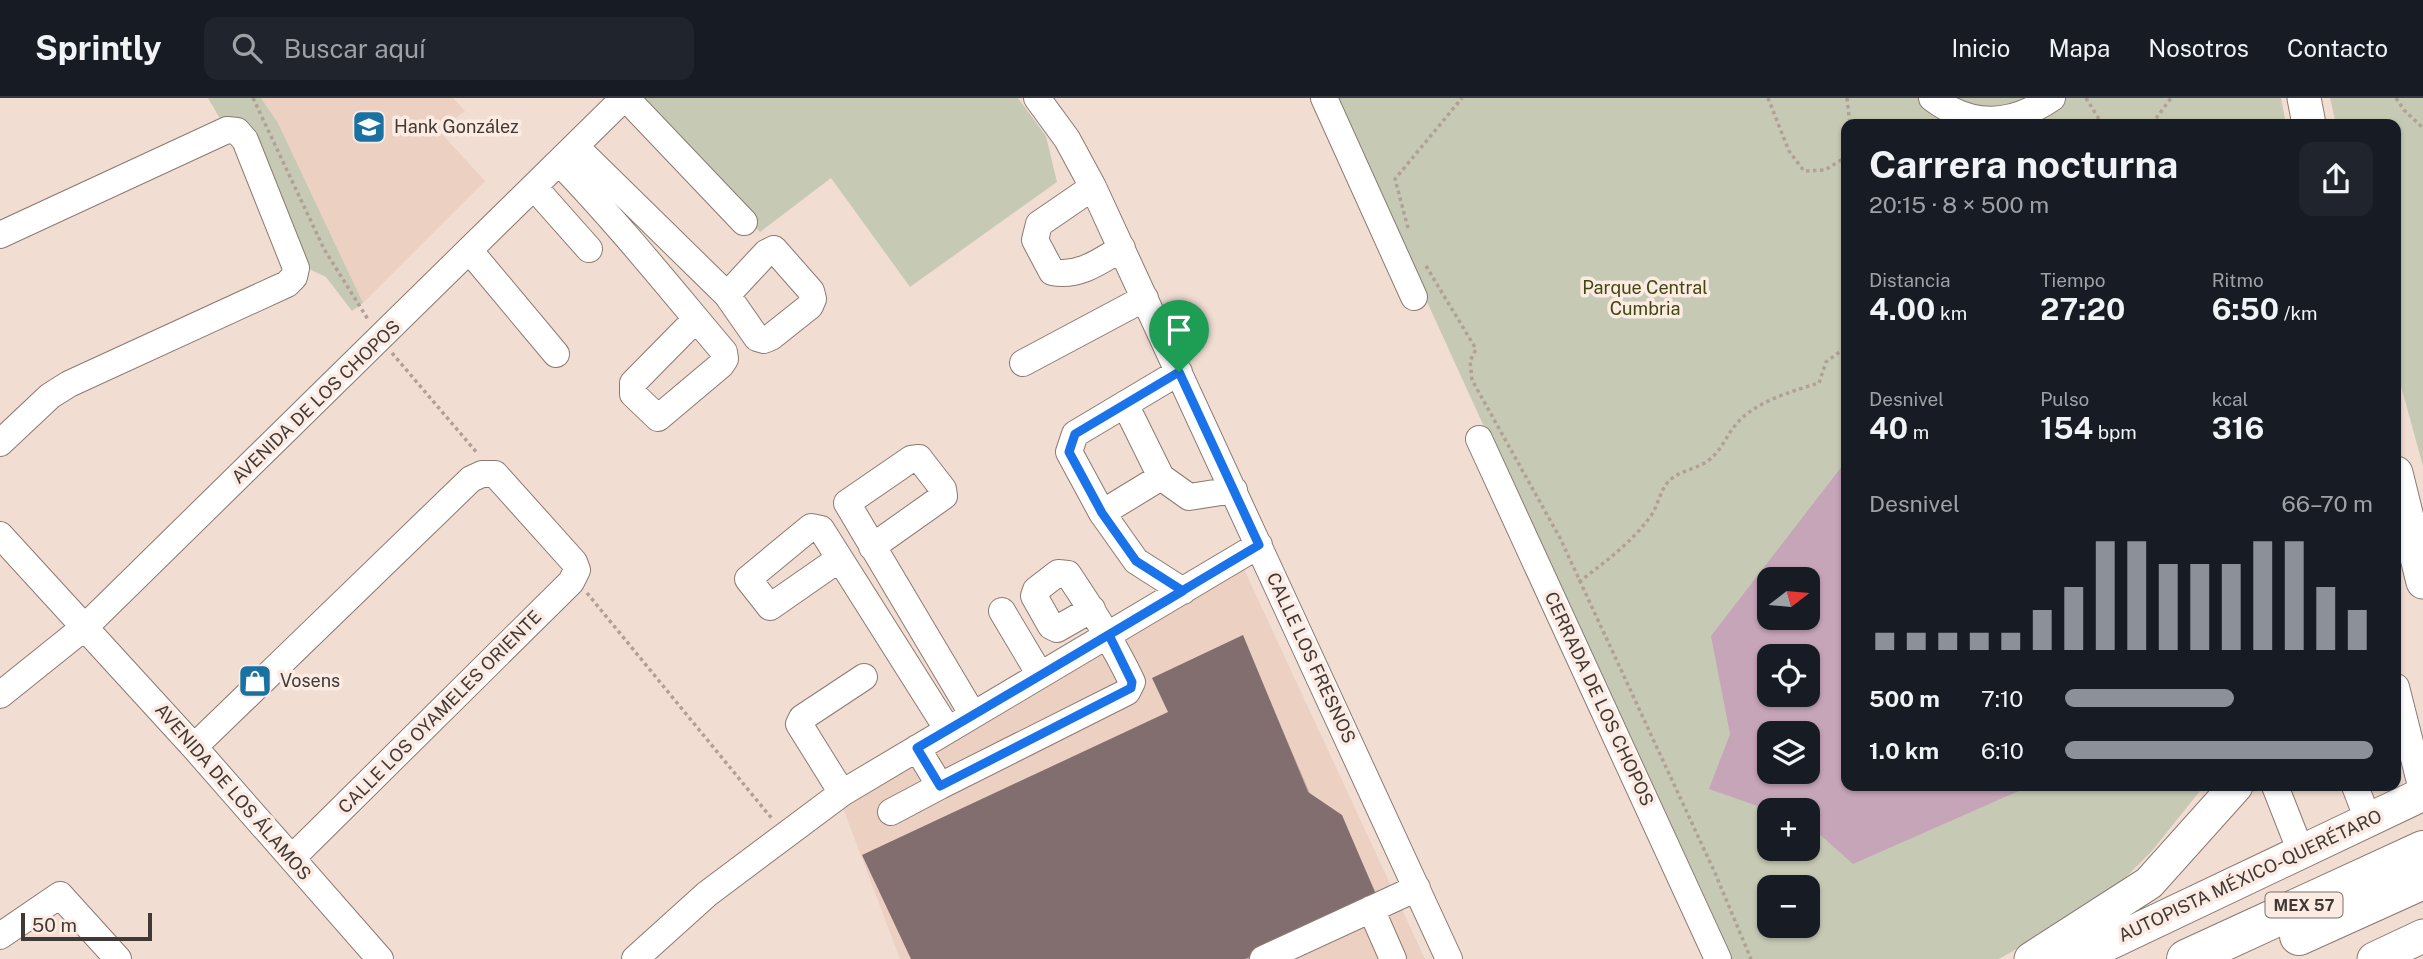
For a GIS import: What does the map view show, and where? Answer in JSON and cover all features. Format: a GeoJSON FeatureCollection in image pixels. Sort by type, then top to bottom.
{"type":"FeatureCollection","features":[{"type":"Feature","properties":{"kind":"highway","name":"MEX 57"},"geometry":{"type":"LineString","coordinates":[[2186,959],[2423,850]]}},
{"type":"Feature","properties":{"kind":"highway","name":"MEX 57"},"geometry":{"type":"LineString","coordinates":[[2250,959],[2423,880]]}},
{"type":"Feature","properties":{"kind":"main road"},"geometry":{"type":"LineString","coordinates":[[2304,98],[2308,119]]}},
{"type":"Feature","properties":{"kind":"main road"},"geometry":{"type":"LineString","coordinates":[[2401,493],[2423,582]]}},
{"type":"Feature","properties":{"kind":"main road"},"geometry":{"type":"LineString","coordinates":[[2031,959],[2149,883],[2232,791]]}},
{"type":"Feature","properties":{"kind":"main road","name":"AUTOPISTA MÉXICO-QUERÉTARO"},"geometry":{"type":"LineString","coordinates":[[2076,959],[2423,794]]}},
{"type":"Feature","properties":{"kind":"main road"},"geometry":{"type":"LineString","coordinates":[[2374,959],[2416,946]]}},
{"type":"Feature","properties":{"kind":"street","name":"AVENIDA DE LOS CHOPOS"},"geometry":{"type":"LineString","coordinates":[[0,695],[86,626],[381,340],[624,98]]}},
{"type":"Feature","properties":{"kind":"street"},"geometry":{"type":"LineString","coordinates":[[624,98],[744,222]]}},
{"type":"Feature","properties":{"kind":"street","name":"CALLE LOS FRESNOS"},"geometry":{"type":"LineString","coordinates":[[1037,98],[1067,139],[1093,187],[1449,959]]}},
{"type":"Feature","properties":{"kind":"street"},"geometry":{"type":"LineString","coordinates":[[1324,98],[1414,297]]}},
{"type":"Feature","properties":{"kind":"street"},"geometry":{"type":"LineString","coordinates":[[1931,98],[1970,118],[1989,119]]}},
{"type":"Feature","properties":{"kind":"street"},"geometry":{"type":"LineString","coordinates":[[2010,119],[2052,98]]}},
{"type":"Feature","properties":{"kind":"street"},"geometry":{"type":"LineString","coordinates":[[0,235],[226,130],[237,131],[245,140],[296,268],[294,277],[287,284],[69,384],[50,396],[0,443]]}},
{"type":"Feature","properties":{"kind":"street"},"geometry":{"type":"LineString","coordinates":[[567,154],[727,295]]}},
{"type":"Feature","properties":{"kind":"street"},"geometry":{"type":"LineString","coordinates":[[567,154],[696,318]]}},
{"type":"Feature","properties":{"kind":"street"},"geometry":{"type":"LineString","coordinates":[[534,187],[589,249]]}},
{"type":"Feature","properties":{"kind":"street"},"geometry":{"type":"LineString","coordinates":[[1093,187],[1040,224],[1035,240],[1052,272],[1065,274],[1077,273],[1122,248]]}},
{"type":"Feature","properties":{"kind":"street"},"geometry":{"type":"LineString","coordinates":[[469,250],[556,354]]}},
{"type":"Feature","properties":{"kind":"street"},"geometry":{"type":"LineString","coordinates":[[1023,363],[1145,298]]}},
{"type":"Feature","properties":{"kind":"street"},"geometry":{"type":"LineString","coordinates":[[1179,372],[1075,434],[1069,452],[1102,513],[1136,561],[1183,591]]}},
{"type":"Feature","properties":{"kind":"street"},"geometry":{"type":"LineString","coordinates":[[1125,404],[1161,477],[1181,494],[1189,496],[1234,490]]}},
{"type":"Feature","properties":{"kind":"street","name":"CERRADA DE LOS CHOPOS"},"geometry":{"type":"LineString","coordinates":[[1479,439],[1718,959]]}},
{"type":"Feature","properties":{"kind":"street"},"geometry":{"type":"LineString","coordinates":[[194,747],[471,479],[489,474],[574,562],[577,570],[573,580]]}},
{"type":"Feature","properties":{"kind":"street"},"geometry":{"type":"LineString","coordinates":[[1102,513],[1161,477]]}},
{"type":"Feature","properties":{"kind":"street"},"geometry":{"type":"LineString","coordinates":[[0,535],[86,626]]}},
{"type":"Feature","properties":{"kind":"street"},"geometry":{"type":"LineString","coordinates":[[635,959],[707,894],[842,793],[1259,545]]}},
{"type":"Feature","properties":{"kind":"street"},"geometry":{"type":"LineString","coordinates":[[872,547],[973,715]]}},
{"type":"Feature","properties":{"kind":"street"},"geometry":{"type":"LineString","coordinates":[[839,559],[948,730]]}},
{"type":"Feature","properties":{"kind":"street","name":"CALLE LOS OYAMELES ORIENTE"},"geometry":{"type":"LineString","coordinates":[[300,850],[573,580]]}},
{"type":"Feature","properties":{"kind":"street"},"geometry":{"type":"LineString","coordinates":[[891,812],[1131,688],[1132,682],[1109,635],[1092,609]]}},
{"type":"Feature","properties":{"kind":"street"},"geometry":{"type":"LineString","coordinates":[[1002,611],[1040,675]]}},
{"type":"Feature","properties":{"kind":"street","name":"AVENIDA DE LOS ÁLAMOS"},"geometry":{"type":"LineString","coordinates":[[86,626],[194,747],[300,850],[380,959]]}},
{"type":"Feature","properties":{"kind":"street"},"geometry":{"type":"LineString","coordinates":[[842,793],[799,724],[802,718],[864,677]]}},
{"type":"Feature","properties":{"kind":"street"},"geometry":{"type":"LineString","coordinates":[[2401,707],[2423,794]]}},
{"type":"Feature","properties":{"kind":"street"},"geometry":{"type":"LineString","coordinates":[[917,748],[940,786]]}},
{"type":"Feature","properties":{"kind":"street"},"geometry":{"type":"LineString","coordinates":[[2277,791],[2301,852]]}},
{"type":"Feature","properties":{"kind":"street"},"geometry":{"type":"LineString","coordinates":[[2358,791],[2368,820]]}},
{"type":"Feature","properties":{"kind":"street"},"geometry":{"type":"LineString","coordinates":[[1263,959],[1417,888]]}},
{"type":"Feature","properties":{"kind":"street"},"geometry":{"type":"LineString","coordinates":[[0,936],[60,895],[118,959]]}},
{"type":"Feature","properties":{"kind":"street"},"geometry":{"type":"LineString","coordinates":[[1371,909],[1393,959]]}},
{"type":"Feature","properties":{"kind":"path"},"geometry":{"type":"LineString","coordinates":[[253,98],[324,249],[381,340],[489,474]]}},
{"type":"Feature","properties":{"kind":"path"},"geometry":{"type":"LineString","coordinates":[[1408,232],[1404,202],[1395,180],[1462,98]]}},
{"type":"Feature","properties":{"kind":"path"},"geometry":{"type":"LineString","coordinates":[[1768,98],[1789,151],[1804,171],[1825,170],[1841,160]]}},
{"type":"Feature","properties":{"kind":"path"},"geometry":{"type":"LineString","coordinates":[[1847,98],[1849,119]]}},
{"type":"Feature","properties":{"kind":"path"},"geometry":{"type":"LineString","coordinates":[[2086,98],[2099,119]]}},
{"type":"Feature","properties":{"kind":"path"},"geometry":{"type":"LineString","coordinates":[[2156,119],[2171,98]]}},
{"type":"Feature","properties":{"kind":"path"},"geometry":{"type":"LineString","coordinates":[[2396,98],[2403,110],[2423,128]]}},
{"type":"Feature","properties":{"kind":"path"},"geometry":{"type":"LineString","coordinates":[[1421,257],[1440,294],[1476,349],[1470,361],[1472,380],[1560,538],[1715,873],[1751,959]]}},
{"type":"Feature","properties":{"kind":"path"},"geometry":{"type":"LineString","coordinates":[[1579,582],[1633,540],[1653,514],[1666,484],[1679,472],[1706,463],[1722,449],[1738,422],[1757,409],[1788,393],[1819,383],[1826,362],[1841,351]]}},
{"type":"Feature","properties":{"kind":"path"},"geometry":{"type":"LineString","coordinates":[[573,580],[785,834]]}},
{"type":"Feature","properties":{"kind":"shaded area"},"geometry":{"type":"Polygon","coordinates":[[[261,98],[453,98],[465,111],[439,131],[485,181],[363,303],[278,123],[261,98]]]}},
{"type":"Feature","properties":{"kind":"shaded area"},"geometry":{"type":"Polygon","coordinates":[[[1841,467],[1841,791],[2019,791],[1853,864],[1820,835],[1820,798],[1757,798],[1757,806],[1709,789],[1730,734],[1711,636],[1757,576],[1757,630],[1820,630],[1820,567],[1764,567],[1841,467]]]}},
{"type":"Feature","properties":{"kind":"shaded area"},"geometry":{"type":"Polygon","coordinates":[[[1243,567],[1425,959],[900,959],[843,808],[1243,567]]]}},
{"type":"Feature","properties":{"kind":"green space"},"geometry":{"type":"Polygon","coordinates":[[[208,98],[261,98],[278,123],[363,303],[352,311],[326,277],[307,268],[208,98]]]}},
{"type":"Feature","properties":{"kind":"green space"},"geometry":{"type":"Polygon","coordinates":[[[641,98],[1018,98],[1046,136],[1057,182],[910,287],[831,178],[760,232],[636,103],[641,98]]]}},
{"type":"Feature","properties":{"kind":"green space","name":"Parque Central Cumbria"},"geometry":{"type":"Polygon","coordinates":[[[1334,98],[2281,98],[2285,119],[1841,119],[1841,791],[2200,791],[2151,852],[2124,879],[2055,927],[1999,959],[1727,959],[1334,98]]]}},
{"type":"Feature","properties":{"kind":"green space"},"geometry":{"type":"Polygon","coordinates":[[[2330,98],[2423,98],[2423,466],[2401,386],[2401,119],[2335,119],[2330,98]]]}},
{"type":"Feature","properties":{"kind":"building"},"geometry":{"type":"Polygon","coordinates":[[[1243,635],[1308,792],[1342,815],[1377,897],[1245,959],[911,959],[862,855],[1168,712],[1152,678],[1243,635]]]}},
{"type":"Feature","properties":{"kind":"place","name":"Hank González"},"geometry":{"type":"Point","coordinates":[369,127]}},
{"type":"Feature","properties":{"kind":"place","name":"Vosens"},"geometry":{"type":"Point","coordinates":[255,681]}},
{"type":"Feature","properties":{"kind":"route"},"geometry":{"type":"LineString","coordinates":[[1179,372],[1075,434],[1069,452],[1102,513],[1136,561],[1183,591],[1109,635],[1132,682],[1131,688],[940,786],[917,748],[1109,635],[1183,591],[1259,545],[1179,372]]}}]}
